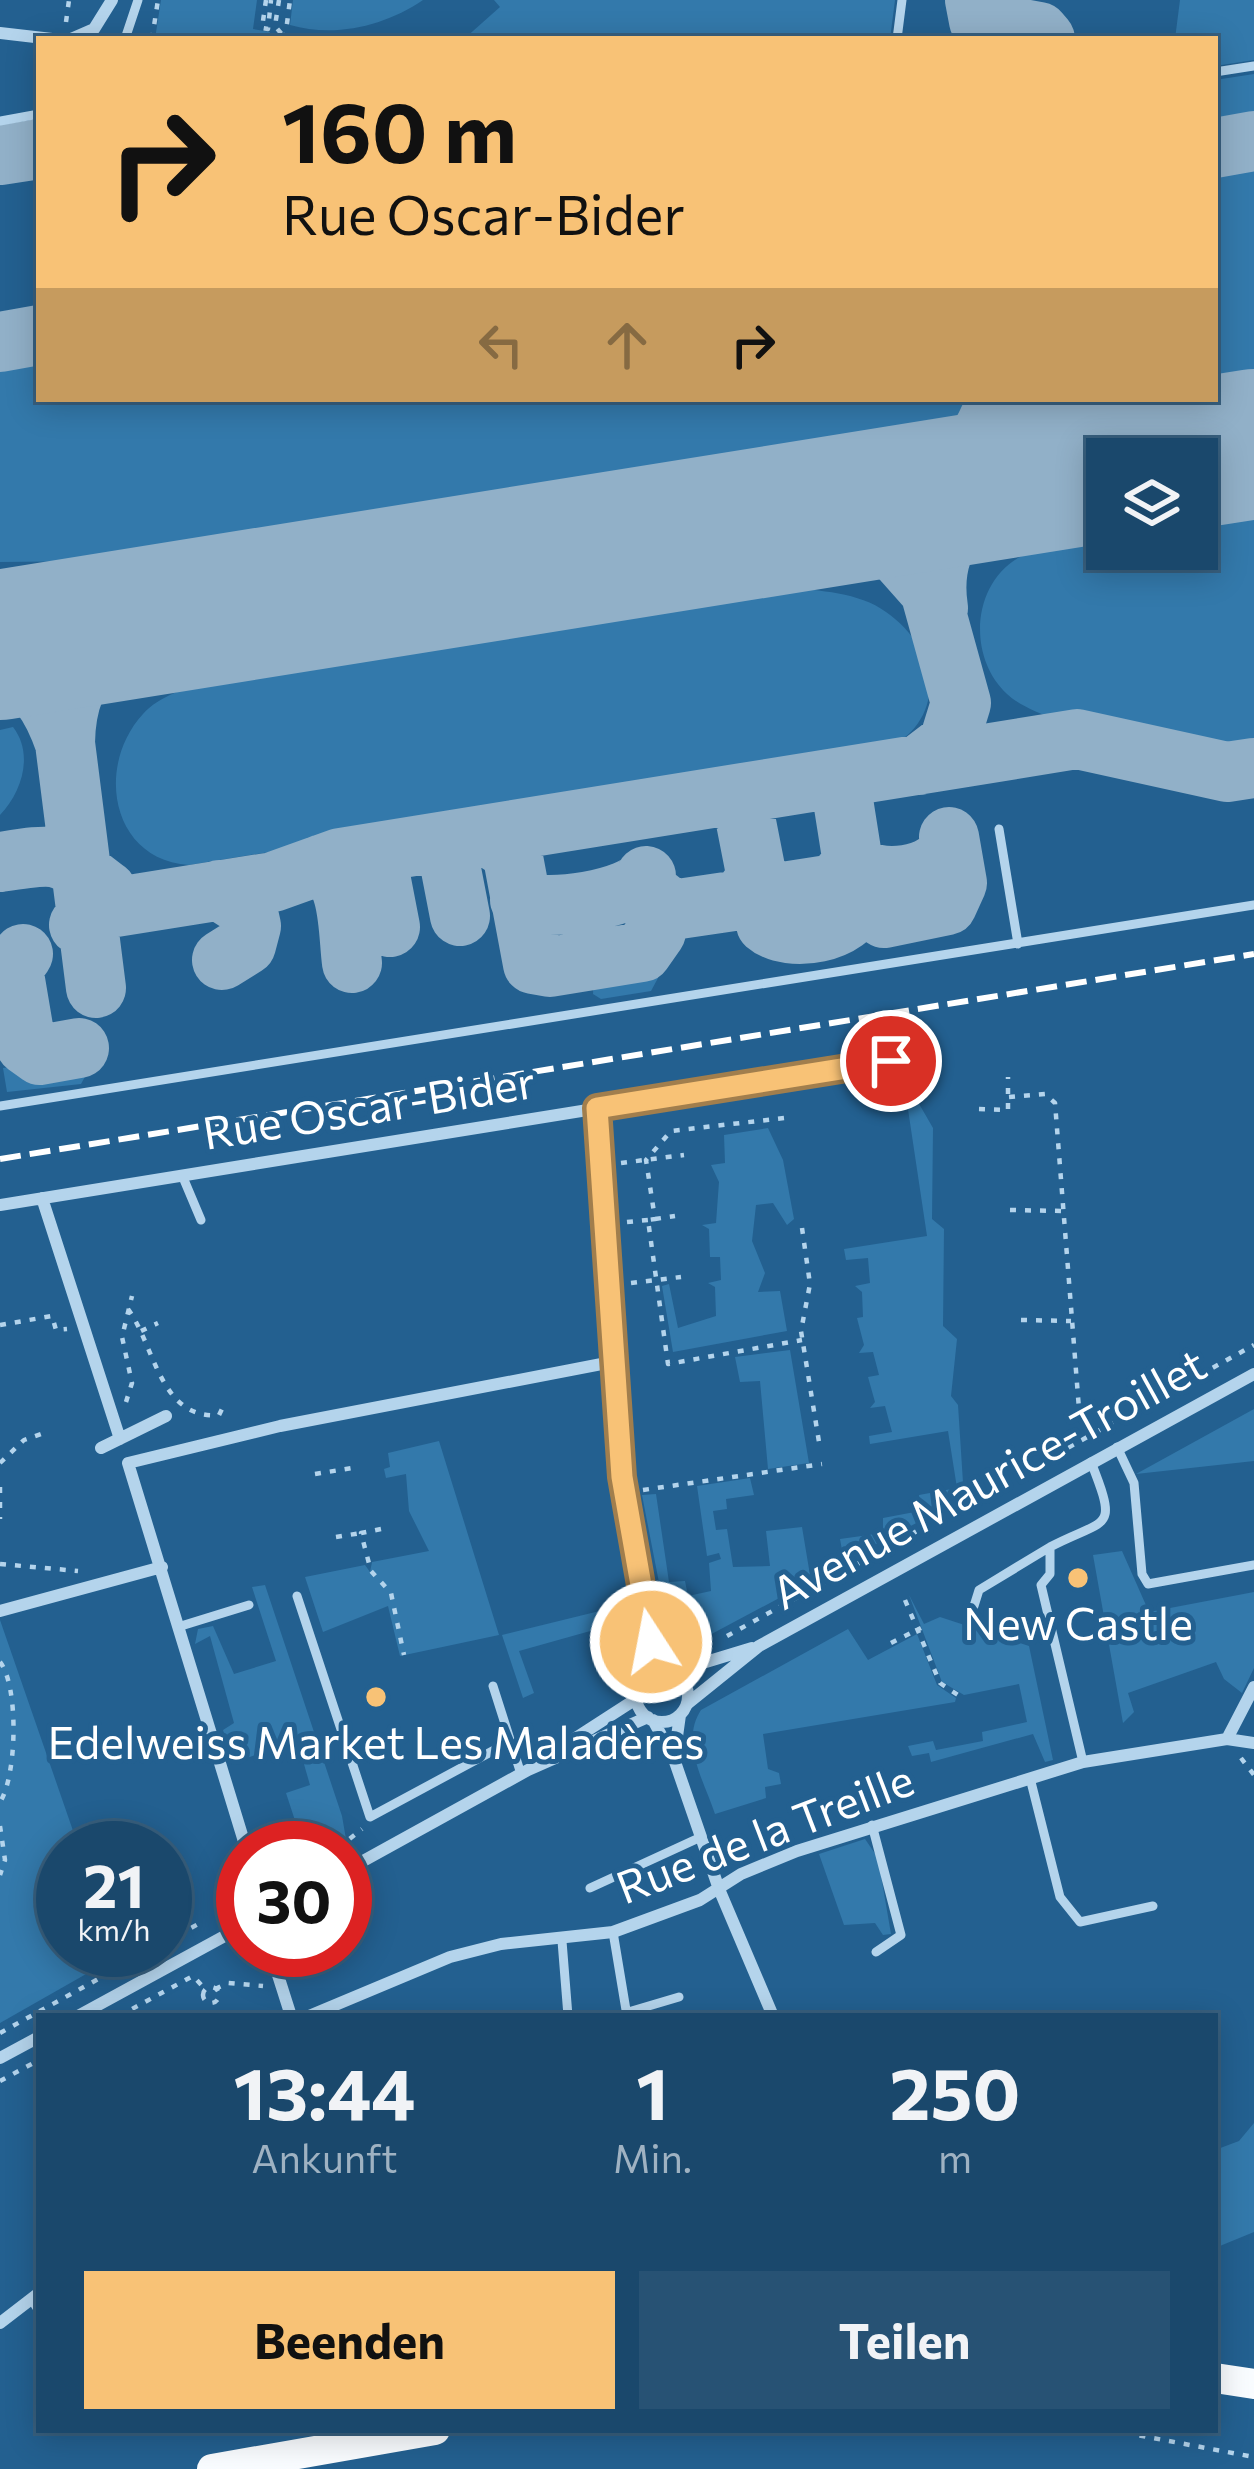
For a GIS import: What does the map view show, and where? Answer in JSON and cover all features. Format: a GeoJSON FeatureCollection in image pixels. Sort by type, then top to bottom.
{"type":"FeatureCollection","features":[{"type":"Feature","properties":{"kind":"main road"},"geometry":{"type":"LineString","coordinates":[[1218,2378],[1254,2384]]}},
{"type":"Feature","properties":{"kind":"main road"},"geometry":{"type":"LineString","coordinates":[[212,2469],[390,2434]]}},
{"type":"Feature","properties":{"kind":"street"},"geometry":{"type":"LineString","coordinates":[[74,36],[94,29],[112,0]]}},
{"type":"Feature","properties":{"kind":"street"},"geometry":{"type":"LineString","coordinates":[[0,33],[36,37]]}},
{"type":"Feature","properties":{"kind":"street","name":"Rue Oscar-Bider"},"geometry":{"type":"LineString","coordinates":[[0,1205],[891,1061]]}},
{"type":"Feature","properties":{"kind":"street"},"geometry":{"type":"LineString","coordinates":[[372,1856],[525,1772],[636,1699],[644,1676],[651,1642],[622,1477],[597,1108]]}},
{"type":"Feature","properties":{"kind":"street"},"geometry":{"type":"LineString","coordinates":[[42,1198],[120,1439]]}},
{"type":"Feature","properties":{"kind":"street"},"geometry":{"type":"LineString","coordinates":[[238,1821],[128,1463],[524,1375],[617,1361]]}},
{"type":"Feature","properties":{"kind":"street","name":"Avenue Maurice-Troillet"},"geometry":{"type":"LineString","coordinates":[[684,1709],[759,1646],[1254,1374]]}},
{"type":"Feature","properties":{"kind":"street"},"geometry":{"type":"LineString","coordinates":[[100,1448],[166,1416]]}},
{"type":"Feature","properties":{"kind":"street"},"geometry":{"type":"LineString","coordinates":[[0,1611],[162,1568]]}},
{"type":"Feature","properties":{"kind":"street"},"geometry":{"type":"LineString","coordinates":[[651,1642],[670,1671],[686,1684],[674,1760]]}},
{"type":"Feature","properties":{"kind":"street","name":"Avenue Maurice-Troillet"},"geometry":{"type":"LineString","coordinates":[[670,1671],[759,1646]]}},
{"type":"Feature","properties":{"kind":"street"},"geometry":{"type":"LineString","coordinates":[[644,1676],[670,1671]]}},
{"type":"Feature","properties":{"kind":"street"},"geometry":{"type":"LineString","coordinates":[[1228,1739],[1254,1687]]}},
{"type":"Feature","properties":{"kind":"street"},"geometry":{"type":"LineString","coordinates":[[636,1699],[674,1760],[719,1889],[772,2013]]}},
{"type":"Feature","properties":{"kind":"street"},"geometry":{"type":"LineString","coordinates":[[525,1772],[684,1709]]}},
{"type":"Feature","properties":{"kind":"street","name":"Rue de la Treille"},"geometry":{"type":"LineString","coordinates":[[315,2013],[449,1958],[501,1944],[613,1932],[797,1851],[1083,1762],[1228,1739],[1254,1743]]}},
{"type":"Feature","properties":{"kind":"street"},"geometry":{"type":"LineString","coordinates":[[84,2013],[216,1941]]}},
{"type":"Feature","properties":{"kind":"street"},"geometry":{"type":"LineString","coordinates":[[278,1977],[290,2013]]}},
{"type":"Feature","properties":{"kind":"street"},"geometry":{"type":"LineString","coordinates":[[0,2058],[36,2039]]}},
{"type":"Feature","properties":{"kind":"street"},"geometry":{"type":"LineString","coordinates":[[0,2323],[36,2301]]}},
{"type":"Feature","properties":{"kind":"lane"},"geometry":{"type":"LineString","coordinates":[[126,36],[138,0]]}},
{"type":"Feature","properties":{"kind":"lane"},"geometry":{"type":"LineString","coordinates":[[897,36],[902,0]]}},
{"type":"Feature","properties":{"kind":"lane"},"geometry":{"type":"LineString","coordinates":[[1218,72],[1254,66]]}},
{"type":"Feature","properties":{"kind":"lane"},"geometry":{"type":"LineString","coordinates":[[0,121],[36,115]]}},
{"type":"Feature","properties":{"kind":"lane"},"geometry":{"type":"LineString","coordinates":[[999,829],[1018,944]]}},
{"type":"Feature","properties":{"kind":"lane"},"geometry":{"type":"LineString","coordinates":[[0,1106],[1254,905]]}},
{"type":"Feature","properties":{"kind":"lane"},"geometry":{"type":"LineString","coordinates":[[182,1175],[201,1220]]}},
{"type":"Feature","properties":{"kind":"lane"},"geometry":{"type":"LineString","coordinates":[[1117,1448],[1134,1483],[1142,1574],[1148,1584],[1254,1565]]}},
{"type":"Feature","properties":{"kind":"lane"},"geometry":{"type":"LineString","coordinates":[[974,1606],[979,1590],[1050,1546],[1096,1529],[1105,1518],[1106,1501],[1091,1462]]}},
{"type":"Feature","properties":{"kind":"lane"},"geometry":{"type":"LineString","coordinates":[[1050,1546],[1050,1574],[1041,1585],[1083,1762]]}},
{"type":"Feature","properties":{"kind":"lane"},"geometry":{"type":"LineString","coordinates":[[297,1596],[370,1817],[511,1741]]}},
{"type":"Feature","properties":{"kind":"lane"},"geometry":{"type":"LineString","coordinates":[[181,1626],[249,1605]]}},
{"type":"Feature","properties":{"kind":"lane"},"geometry":{"type":"LineString","coordinates":[[494,1686],[525,1772]]}},
{"type":"Feature","properties":{"kind":"lane"},"geometry":{"type":"LineString","coordinates":[[1030,1778],[1060,1897],[1080,1922],[1153,1906]]}},
{"type":"Feature","properties":{"kind":"lane"},"geometry":{"type":"LineString","coordinates":[[872,1825],[901,1935],[876,1952]]}},
{"type":"Feature","properties":{"kind":"lane"},"geometry":{"type":"LineString","coordinates":[[590,1888],[701,1837]]}},
{"type":"Feature","properties":{"kind":"lane"},"geometry":{"type":"LineString","coordinates":[[613,1932],[626,2013]]}},
{"type":"Feature","properties":{"kind":"lane"},"geometry":{"type":"LineString","coordinates":[[562,1940],[568,2013]]}},
{"type":"Feature","properties":{"kind":"lane"},"geometry":{"type":"LineString","coordinates":[[629,2013],[679,1997]]}},
{"type":"Feature","properties":{"kind":"path"},"geometry":{"type":"LineString","coordinates":[[66,36],[69,0]]}},
{"type":"Feature","properties":{"kind":"path"},"geometry":{"type":"LineString","coordinates":[[152,36],[158,0]]}},
{"type":"Feature","properties":{"kind":"path"},"geometry":{"type":"LineString","coordinates":[[272,0],[275,26],[283,36]]}},
{"type":"Feature","properties":{"kind":"path"},"geometry":{"type":"LineString","coordinates":[[285,36],[290,0]]}},
{"type":"Feature","properties":{"kind":"path"},"geometry":{"type":"LineString","coordinates":[[979,1109],[1008,1110],[1008,1077]]}},
{"type":"Feature","properties":{"kind":"path"},"geometry":{"type":"LineString","coordinates":[[1009,1097],[1045,1094],[1055,1103],[1079,1409]]}},
{"type":"Feature","properties":{"kind":"path"},"geometry":{"type":"LineString","coordinates":[[784,1118],[671,1131],[646,1160],[668,1364],[802,1340]]}},
{"type":"Feature","properties":{"kind":"path"},"geometry":{"type":"LineString","coordinates":[[621,1163],[684,1155]]}},
{"type":"Feature","properties":{"kind":"path"},"geometry":{"type":"LineString","coordinates":[[1010,1210],[1063,1211]]}},
{"type":"Feature","properties":{"kind":"path"},"geometry":{"type":"LineString","coordinates":[[627,1222],[675,1216]]}},
{"type":"Feature","properties":{"kind":"path"},"geometry":{"type":"LineString","coordinates":[[802,1228],[811,1285],[802,1340],[819,1442]]}},
{"type":"Feature","properties":{"kind":"path"},"geometry":{"type":"LineString","coordinates":[[631,1283],[681,1277]]}},
{"type":"Feature","properties":{"kind":"path"},"geometry":{"type":"LineString","coordinates":[[110,1406],[130,1396],[122,1337],[132,1296]]}},
{"type":"Feature","properties":{"kind":"path"},"geometry":{"type":"LineString","coordinates":[[128,1309],[173,1401],[208,1416],[219,1415],[224,1405]]}},
{"type":"Feature","properties":{"kind":"path"},"geometry":{"type":"LineString","coordinates":[[0,1325],[52,1316],[56,1330],[84,1328]]}},
{"type":"Feature","properties":{"kind":"path"},"geometry":{"type":"LineString","coordinates":[[1021,1320],[1071,1322]]}},
{"type":"Feature","properties":{"kind":"path"},"geometry":{"type":"LineString","coordinates":[[141,1331],[158,1324]]}},
{"type":"Feature","properties":{"kind":"path"},"geometry":{"type":"LineString","coordinates":[[724,1637],[1254,1346]]}},
{"type":"Feature","properties":{"kind":"path"},"geometry":{"type":"LineString","coordinates":[[0,1463],[23,1440],[44,1433]]}},
{"type":"Feature","properties":{"kind":"path"},"geometry":{"type":"LineString","coordinates":[[636,1491],[822,1464]]}},
{"type":"Feature","properties":{"kind":"path"},"geometry":{"type":"LineString","coordinates":[[314,1474],[352,1468]]}},
{"type":"Feature","properties":{"kind":"path"},"geometry":{"type":"LineString","coordinates":[[0,1487],[0,1519]]}},
{"type":"Feature","properties":{"kind":"path"},"geometry":{"type":"LineString","coordinates":[[336,1537],[381,1529]]}},
{"type":"Feature","properties":{"kind":"path"},"geometry":{"type":"LineString","coordinates":[[361,1533],[371,1571],[391,1593],[404,1655]]}},
{"type":"Feature","properties":{"kind":"path"},"geometry":{"type":"LineString","coordinates":[[0,1564],[81,1570]]}},
{"type":"Feature","properties":{"kind":"path"},"geometry":{"type":"LineString","coordinates":[[905,1600],[921,1628],[940,1683],[961,1697]]}},
{"type":"Feature","properties":{"kind":"path"},"geometry":{"type":"LineString","coordinates":[[891,1643],[921,1628]]}},
{"type":"Feature","properties":{"kind":"path"},"geometry":{"type":"LineString","coordinates":[[0,1662],[9,1685],[16,1757],[0,1802]]}},
{"type":"Feature","properties":{"kind":"path"},"geometry":{"type":"LineString","coordinates":[[0,1826],[5,1860],[0,1875]]}},
{"type":"Feature","properties":{"kind":"path"},"geometry":{"type":"LineString","coordinates":[[192,1927],[202,1922]]}},
{"type":"Feature","properties":{"kind":"path"},"geometry":{"type":"LineString","coordinates":[[125,2013],[193,1976],[211,2003]]}},
{"type":"Feature","properties":{"kind":"path"},"geometry":{"type":"LineString","coordinates":[[36,2013],[102,1977]]}},
{"type":"Feature","properties":{"kind":"path"},"geometry":{"type":"LineString","coordinates":[[206,1990],[228,1983],[281,1988]]}},
{"type":"Feature","properties":{"kind":"path"},"geometry":{"type":"LineString","coordinates":[[211,2003],[219,1997],[215,1989]]}},
{"type":"Feature","properties":{"kind":"path"},"geometry":{"type":"LineString","coordinates":[[211,2003],[211,2013]]}},
{"type":"Feature","properties":{"kind":"path"},"geometry":{"type":"LineString","coordinates":[[0,2033],[36,2013]]}},
{"type":"Feature","properties":{"kind":"path"},"geometry":{"type":"LineString","coordinates":[[0,2081],[36,2062]]}},
{"type":"Feature","properties":{"kind":"path"},"geometry":{"type":"LineString","coordinates":[[1126,2433],[1254,2457]]}},
{"type":"Feature","properties":{"kind":"shaded area"},"geometry":{"type":"Polygon","coordinates":[[[161,0],[257,0],[253,29],[270,32],[269,36],[155,36],[161,0]]]}},
{"type":"Feature","properties":{"kind":"shaded area"},"geometry":{"type":"Polygon","coordinates":[[[293,0],[423,0],[376,23],[324,30],[290,25],[293,0]]]}},
{"type":"Feature","properties":{"kind":"shaded area"},"geometry":{"type":"Polygon","coordinates":[[[494,0],[895,0],[890,36],[467,36],[500,7],[494,0]]]}},
{"type":"Feature","properties":{"kind":"shaded area"},"geometry":{"type":"Polygon","coordinates":[[[1180,0],[1254,0],[1254,60],[1218,66],[1218,36],[1175,36],[1180,0]]]}},
{"type":"Feature","properties":{"kind":"shaded area"},"geometry":{"type":"Polygon","coordinates":[[[1254,74],[1254,125],[1218,131],[1218,80],[1254,74]]]}},
{"type":"Feature","properties":{"kind":"shaded area"},"geometry":{"type":"Polygon","coordinates":[[[1254,160],[1254,376],[1218,382],[1218,166],[1254,160]]]}},
{"type":"Feature","properties":{"kind":"shaded area"},"geometry":{"type":"Polygon","coordinates":[[[36,352],[36,402],[974,402],[956,423],[100,561],[0,562],[0,358],[36,352]]]}},
{"type":"Feature","properties":{"kind":"shaded area"},"geometry":{"type":"Polygon","coordinates":[[[1254,512],[1254,753],[1200,752],[1088,730],[1026,707],[994,679],[981,643],[980,623],[991,586],[1018,558],[1050,545],[1086,539],[1086,570],[1218,570],[1218,518],[1254,512]]]}},
{"type":"Feature","properties":{"kind":"shaded area"},"geometry":{"type":"Polygon","coordinates":[[[787,587],[864,600],[905,628],[927,666],[930,686],[918,723],[903,739],[881,752],[189,865],[163,859],[142,847],[119,807],[119,759],[128,735],[143,714],[165,697],[210,679],[787,587]]]}},
{"type":"Feature","properties":{"kind":"shaded area"},"geometry":{"type":"Polygon","coordinates":[[[13,727],[23,749],[23,772],[0,815],[0,730],[13,727]]]}},
{"type":"Feature","properties":{"kind":"shaded area"},"geometry":{"type":"Polygon","coordinates":[[[653,966],[658,978],[651,991],[601,999],[593,994],[594,975],[653,966]]]}},
{"type":"Feature","properties":{"kind":"shaded area"},"geometry":{"type":"Polygon","coordinates":[[[81,1056],[87,1073],[81,1084],[7,1092],[3,1068],[81,1056]]]}},
{"type":"Feature","properties":{"kind":"shaded area"},"geometry":{"type":"Polygon","coordinates":[[[903,1076],[933,1128],[932,1219],[944,1229],[943,1326],[957,1339],[951,1396],[958,1405],[964,1498],[844,1561],[840,1539],[883,1533],[883,1518],[920,1511],[919,1495],[957,1488],[948,1431],[870,1444],[869,1436],[892,1432],[885,1406],[870,1408],[875,1402],[868,1377],[879,1375],[873,1352],[859,1353],[864,1345],[857,1318],[863,1317],[862,1292],[855,1286],[870,1283],[868,1258],[846,1260],[844,1249],[927,1236],[903,1076]]]}},
{"type":"Feature","properties":{"kind":"shaded area"},"geometry":{"type":"Polygon","coordinates":[[[768,1128],[783,1160],[794,1219],[787,1225],[773,1203],[756,1205],[752,1241],[765,1273],[758,1292],[780,1291],[787,1331],[673,1352],[662,1286],[669,1284],[678,1328],[716,1316],[715,1287],[708,1283],[721,1280],[720,1257],[710,1257],[709,1229],[702,1225],[716,1223],[719,1182],[711,1165],[725,1163],[724,1135],[768,1128]]]}},
{"type":"Feature","properties":{"kind":"shaded area"},"geometry":{"type":"Polygon","coordinates":[[[790,1350],[809,1463],[768,1469],[760,1381],[740,1382],[735,1357],[790,1350]]]}},
{"type":"Feature","properties":{"kind":"shaded area"},"geometry":{"type":"Polygon","coordinates":[[[1254,1409],[1254,1461],[1136,1474],[1254,1409]]]}},
{"type":"Feature","properties":{"kind":"shaded area"},"geometry":{"type":"Polygon","coordinates":[[[439,1441],[499,1635],[400,1656],[388,1606],[323,1632],[305,1577],[365,1565],[370,1572],[372,1562],[429,1551],[409,1511],[406,1474],[386,1478],[384,1469],[390,1467],[388,1453],[439,1441]]]}},
{"type":"Feature","properties":{"kind":"shaded area"},"geometry":{"type":"Polygon","coordinates":[[[750,1478],[754,1495],[726,1499],[727,1509],[713,1511],[716,1530],[727,1529],[733,1567],[770,1566],[766,1531],[802,1527],[811,1581],[691,1645],[668,1629],[642,1495],[656,1494],[669,1582],[685,1581],[688,1596],[711,1591],[709,1563],[721,1559],[719,1553],[707,1556],[697,1486],[750,1478]]]}},
{"type":"Feature","properties":{"kind":"shaded area"},"geometry":{"type":"Polygon","coordinates":[[[1122,1551],[1149,1612],[1254,1592],[1254,1668],[1242,1693],[1224,1679],[1216,1662],[1128,1693],[1134,1712],[1123,1723],[1093,1555],[1122,1551]]]}},
{"type":"Feature","properties":{"kind":"shaded area"},"geometry":{"type":"Polygon","coordinates":[[[265,1585],[343,1821],[295,1821],[286,1793],[310,1785],[297,1740],[233,1763],[223,1730],[234,1723],[210,1636],[195,1644],[198,1629],[213,1626],[234,1674],[276,1661],[252,1587],[265,1585]]]}},
{"type":"Feature","properties":{"kind":"shaded area"},"geometry":{"type":"Polygon","coordinates":[[[909,1595],[924,1624],[940,1617],[1029,1646],[1053,1760],[1045,1762],[1033,1734],[931,1762],[929,1753],[912,1756],[908,1746],[933,1741],[936,1750],[983,1741],[982,1732],[1027,1722],[1019,1684],[964,1695],[942,1682],[909,1595]]]}},
{"type":"Feature","properties":{"kind":"shaded area"},"geometry":{"type":"Polygon","coordinates":[[[624,1605],[634,1651],[625,1680],[607,1652],[601,1628],[519,1651],[534,1693],[523,1698],[502,1635],[624,1605]]]}},
{"type":"Feature","properties":{"kind":"shaded area"},"geometry":{"type":"Polygon","coordinates":[[[0,1620],[70,1821],[36,1821],[36,1977],[81,1977],[0,2023],[0,1620]]]}},
{"type":"Feature","properties":{"kind":"shaded area"},"geometry":{"type":"Polygon","coordinates":[[[848,1629],[868,1660],[917,1634],[937,1685],[955,1702],[763,1734],[768,1769],[779,1773],[781,1784],[765,1787],[766,1798],[715,1814],[693,1748],[701,1710],[848,1629]]]}},
{"type":"Feature","properties":{"kind":"shaded area"},"geometry":{"type":"Polygon","coordinates":[[[865,1839],[878,1858],[891,1934],[883,1935],[875,1923],[844,1925],[819,1854],[865,1839]]]}},
{"type":"Feature","properties":{"kind":"shaded area"},"geometry":{"type":"Polygon","coordinates":[[[1254,2123],[1254,2232],[1218,2247],[1218,2149],[1239,2141],[1254,2123]]]}},
{"type":"Feature","properties":{"kind":"taxiway"},"geometry":{"type":"LineString","coordinates":[[975,0],[979,21],[1042,36]]}},
{"type":"Feature","properties":{"kind":"taxiway"},"geometry":{"type":"LineString","coordinates":[[1218,147],[1254,141]]}},
{"type":"Feature","properties":{"kind":"taxiway"},"geometry":{"type":"LineString","coordinates":[[0,155],[36,149]]}},
{"type":"Feature","properties":{"kind":"taxiway"},"geometry":{"type":"LineString","coordinates":[[0,342],[36,336]]}},
{"type":"Feature","properties":{"kind":"taxiway"},"geometry":{"type":"LineString","coordinates":[[902,500],[936,483],[962,461],[996,402]]}},
{"type":"Feature","properties":{"kind":"taxiway"},"geometry":{"type":"LineString","coordinates":[[938,608],[940,560],[959,523],[993,496],[1036,478]]}},
{"type":"Feature","properties":{"kind":"taxiway"},"geometry":{"type":"LineString","coordinates":[[771,521],[809,520],[860,530],[891,547],[930,591],[961,703],[949,742],[919,765]]}},
{"type":"Feature","properties":{"kind":"taxiway"},"geometry":{"type":"LineString","coordinates":[[96,988],[65,743],[68,714],[75,689],[100,654],[140,630],[190,614]]}},
{"type":"Feature","properties":{"kind":"taxiway"},"geometry":{"type":"LineString","coordinates":[[0,662],[41,695],[65,743]]}},
{"type":"Feature","properties":{"kind":"taxiway"},"geometry":{"type":"LineString","coordinates":[[79,925],[104,909],[273,882],[340,858],[1077,739],[1227,772],[1254,768]]}},
{"type":"Feature","properties":{"kind":"taxiway"},"geometry":{"type":"LineString","coordinates":[[722,797],[739,806],[745,817],[766,924],[789,933],[818,932],[845,921],[859,901],[843,800],[836,788],[820,782]]}},
{"type":"Feature","properties":{"kind":"taxiway"},"geometry":{"type":"LineString","coordinates":[[486,835],[512,852],[533,964],[550,967],[642,952],[656,932]]}},
{"type":"Feature","properties":{"kind":"taxiway"},"geometry":{"type":"LineString","coordinates":[[859,901],[884,918],[947,905],[957,883],[949,837]]}},
{"type":"Feature","properties":{"kind":"taxiway"},"geometry":{"type":"LineString","coordinates":[[431,844],[448,854],[460,916]]}},
{"type":"Feature","properties":{"kind":"taxiway"},"geometry":{"type":"LineString","coordinates":[[649,892],[672,910],[740,900],[756,879],[777,893],[835,884],[853,862],[876,874],[906,875],[934,865],[950,845]]}},
{"type":"Feature","properties":{"kind":"taxiway"},"geometry":{"type":"LineString","coordinates":[[362,855],[378,865],[390,927]]}},
{"type":"Feature","properties":{"kind":"taxiway"},"geometry":{"type":"LineString","coordinates":[[0,862],[59,858],[107,891]]}},
{"type":"Feature","properties":{"kind":"taxiway"},"geometry":{"type":"LineString","coordinates":[[320,865],[330,871],[343,893],[352,963]]}},
{"type":"Feature","properties":{"kind":"taxiway"},"geometry":{"type":"LineString","coordinates":[[520,900],[547,905],[587,902],[625,891],[646,876]]}},
{"type":"Feature","properties":{"kind":"taxiway"},"geometry":{"type":"LineString","coordinates":[[219,890],[247,908],[251,926],[246,945],[222,960]]}},
{"type":"Feature","properties":{"kind":"taxiway"},"geometry":{"type":"LineString","coordinates":[[23,954],[13,968],[26,1045],[40,1055],[79,1048]]}},
{"type":"Feature","properties":{"kind":"runway"},"geometry":{"type":"LineString","coordinates":[[1218,450],[1254,444]]}},
{"type":"Feature","properties":{"kind":"runway"},"geometry":{"type":"LineString","coordinates":[[0,645],[1086,470]]}},
{"type":"Feature","properties":{"kind":"railway"},"geometry":{"type":"LineString","coordinates":[[0,1159],[1254,954]]}},
{"type":"Feature","properties":{"kind":"place","name":"New Castle"},"geometry":{"type":"Point","coordinates":[1078,1578]}},
{"type":"Feature","properties":{"kind":"place","name":"Edelweiss Market Les Maladères"},"geometry":{"type":"Point","coordinates":[376,1697]}},
{"type":"Feature","properties":{"kind":"route"},"geometry":{"type":"LineString","coordinates":[[651,1642],[622,1477],[604,1153],[597,1108],[891,1061]]}}]}
